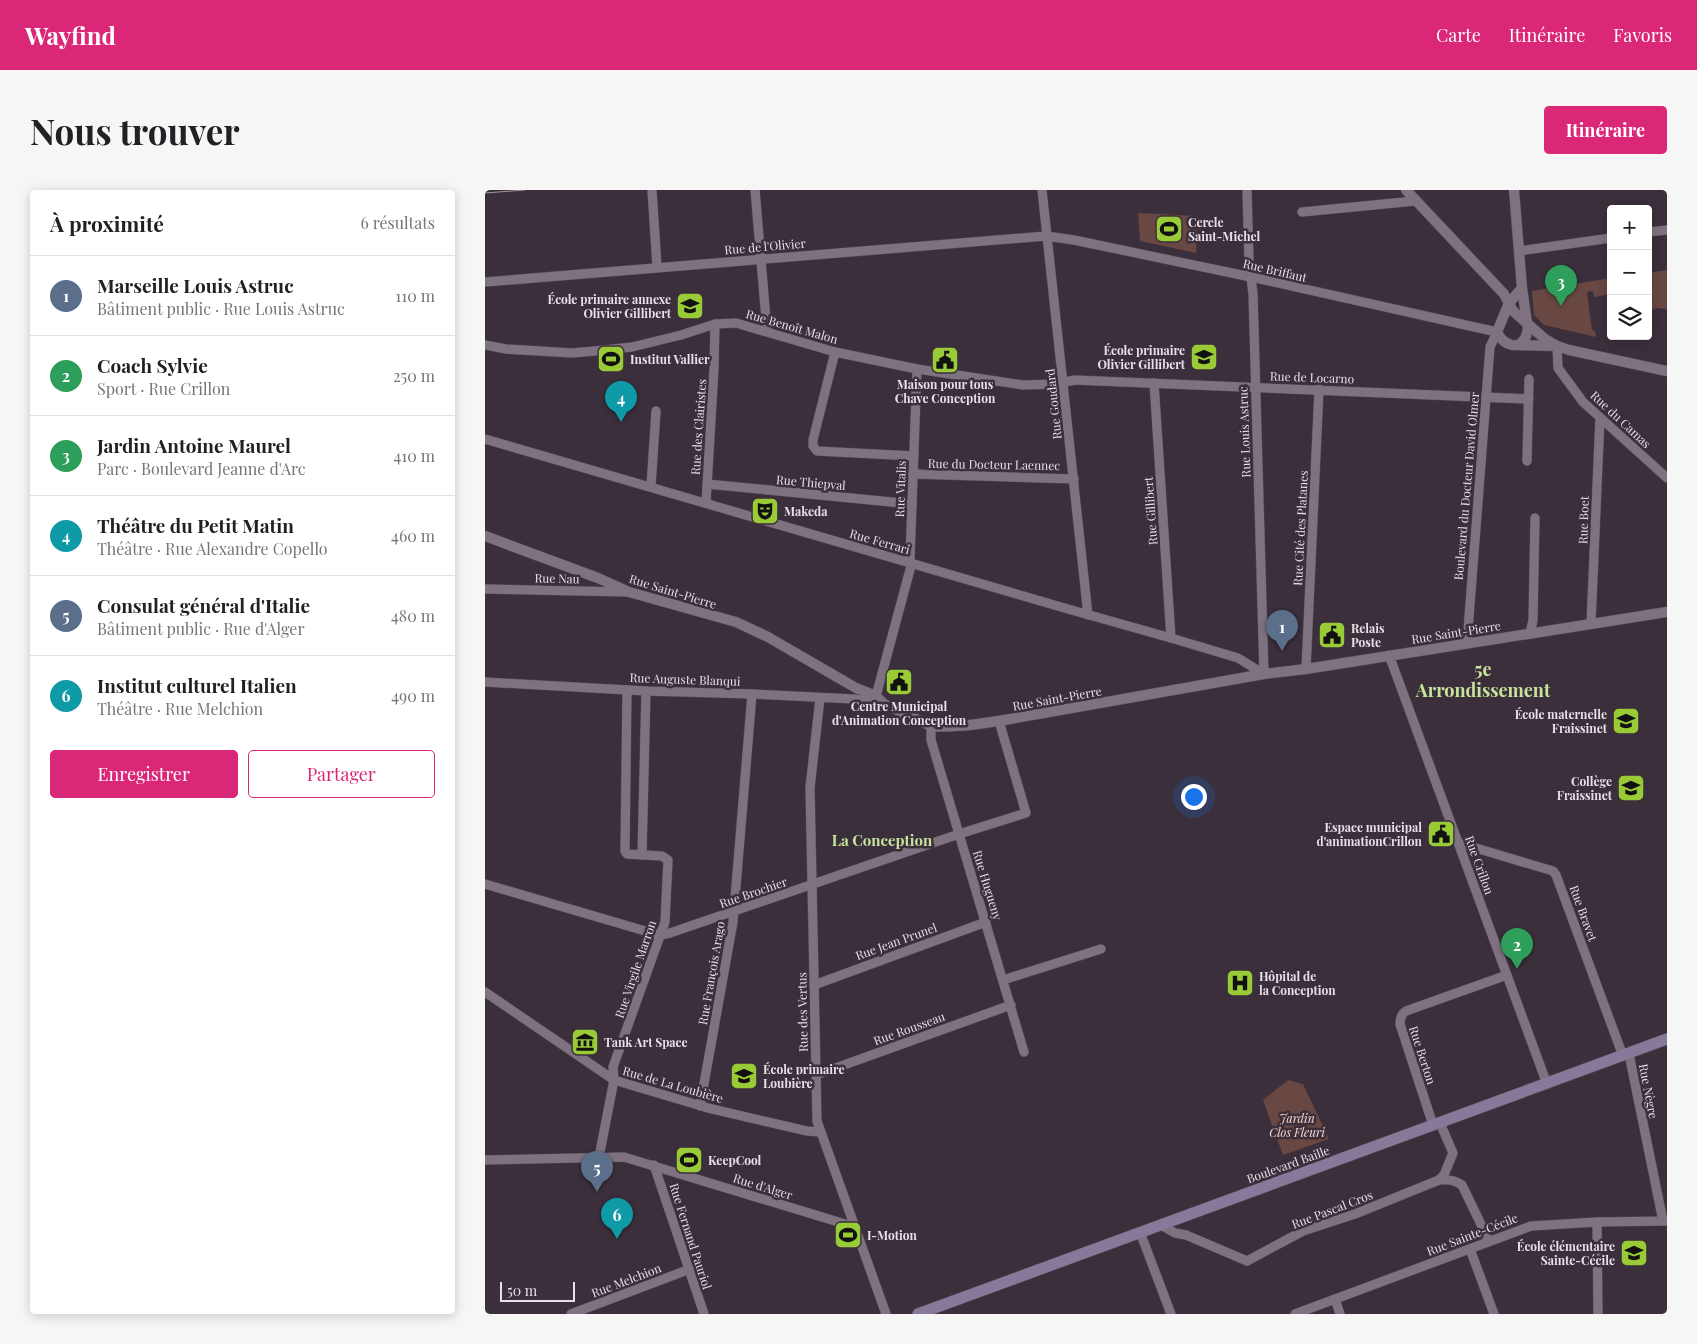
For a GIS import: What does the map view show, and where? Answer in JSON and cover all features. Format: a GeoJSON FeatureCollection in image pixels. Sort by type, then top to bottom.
{"type":"FeatureCollection","features":[{"type":"Feature","properties":{"kind":"main road","name":"Boulevard Baille"},"geometry":{"type":"LineString","coordinates":[[918,1314],[1667,1039]]}},
{"type":"Feature","properties":{"kind":"street"},"geometry":{"type":"LineString","coordinates":[[652,190],[657,267]]}},
{"type":"Feature","properties":{"kind":"street"},"geometry":{"type":"LineString","coordinates":[[755,190],[767,331]]}},
{"type":"Feature","properties":{"kind":"street","name":"Rue Goudard"},"geometry":{"type":"LineString","coordinates":[[1041,190],[1088,615]]}},
{"type":"Feature","properties":{"kind":"street","name":"Rue Louis Astruc"},"geometry":{"type":"LineString","coordinates":[[1247,190],[1264,674]]}},
{"type":"Feature","properties":{"kind":"street"},"geometry":{"type":"LineString","coordinates":[[1406,190],[1504,294],[1513,311],[1545,339],[1557,346]]}},
{"type":"Feature","properties":{"kind":"street"},"geometry":{"type":"LineString","coordinates":[[1515,190],[1521,288],[1524,294],[1528,330],[1525,339],[1519,345]]}},
{"type":"Feature","properties":{"kind":"street"},"geometry":{"type":"LineString","coordinates":[[1302,212],[1415,200]]}},
{"type":"Feature","properties":{"kind":"street"},"geometry":{"type":"LineString","coordinates":[[1652,232],[1667,230]]}},
{"type":"Feature","properties":{"kind":"street","name":"Rue de l'Olivier"},"geometry":{"type":"LineString","coordinates":[[485,282],[1046,236]]}},
{"type":"Feature","properties":{"kind":"street","name":"Rue Briffaut"},"geometry":{"type":"LineString","coordinates":[[1046,236],[1251,277],[1497,332]]}},
{"type":"Feature","properties":{"kind":"street"},"geometry":{"type":"LineString","coordinates":[[1519,251],[1607,239]]}},
{"type":"Feature","properties":{"kind":"street"},"geometry":{"type":"LineString","coordinates":[[1521,288],[1509,303],[1497,332],[1505,343],[1557,346],[1667,371]]}},
{"type":"Feature","properties":{"kind":"street","name":"Rue Benoît Malon"},"geometry":{"type":"LineString","coordinates":[[485,345],[506,349],[572,353],[595,352],[632,347],[681,335],[715,324],[736,322],[835,352],[917,369],[1023,385],[1063,383]]}},
{"type":"Feature","properties":{"kind":"street","name":"Rue des Clairistes"},"geometry":{"type":"LineString","coordinates":[[706,503],[715,324]]}},
{"type":"Feature","properties":{"kind":"street","name":"Boulevard du Docteur David Olmer"},"geometry":{"type":"LineString","coordinates":[[1467,642],[1490,347],[1497,332]]}},
{"type":"Feature","properties":{"kind":"street","name":"Rue du Camas"},"geometry":{"type":"LineString","coordinates":[[1557,346],[1558,368],[1583,402],[1667,478]]}},
{"type":"Feature","properties":{"kind":"street"},"geometry":{"type":"LineString","coordinates":[[835,352],[813,446],[817,451],[914,456]]}},
{"type":"Feature","properties":{"kind":"street","name":"Rue Vitalis"},"geometry":{"type":"LineString","coordinates":[[876,696],[912,563],[910,558],[917,369]]}},
{"type":"Feature","properties":{"kind":"street"},"geometry":{"type":"LineString","coordinates":[[1527,461],[1529,379]]}},
{"type":"Feature","properties":{"kind":"street","name":"Rue de Locarno"},"geometry":{"type":"LineString","coordinates":[[1063,383],[1075,380],[1529,398]]}},
{"type":"Feature","properties":{"kind":"street","name":"Rue Gillibert"},"geometry":{"type":"LineString","coordinates":[[1154,383],[1171,638]]}},
{"type":"Feature","properties":{"kind":"street","name":"Rue Cité des Platanes"},"geometry":{"type":"LineString","coordinates":[[1306,669],[1319,389]]}},
{"type":"Feature","properties":{"kind":"street"},"geometry":{"type":"LineString","coordinates":[[651,486],[656,411]]}},
{"type":"Feature","properties":{"kind":"street","name":"Rue Boet"},"geometry":{"type":"LineString","coordinates":[[1591,623],[1599,418]]}},
{"type":"Feature","properties":{"kind":"street","name":"Rue Ferrari"},"geometry":{"type":"LineString","coordinates":[[485,439],[1238,658],[1264,674]]}},
{"type":"Feature","properties":{"kind":"street","name":"Rue du Docteur Laennec"},"geometry":{"type":"LineString","coordinates":[[913,474],[1074,479]]}},
{"type":"Feature","properties":{"kind":"street","name":"Rue Thiepval"},"geometry":{"type":"LineString","coordinates":[[707,484],[912,504]]}},
{"type":"Feature","properties":{"kind":"street"},"geometry":{"type":"LineString","coordinates":[[1531,629],[1533,620],[1535,518]]}},
{"type":"Feature","properties":{"kind":"street","name":"Rue Saint-Pierre"},"geometry":{"type":"LineString","coordinates":[[485,536],[598,578],[629,592],[737,622],[768,637],[856,688],[876,696],[884,704],[931,726],[960,727],[999,721],[1264,674],[1667,612]]}},
{"type":"Feature","properties":{"kind":"street","name":"Rue Nau"},"geometry":{"type":"LineString","coordinates":[[485,589],[629,592]]}},
{"type":"Feature","properties":{"kind":"street","name":"Rue Crillon"},"geometry":{"type":"LineString","coordinates":[[1389,655],[1547,1084]]}},
{"type":"Feature","properties":{"kind":"street","name":"Rue Auguste Blanqui"},"geometry":{"type":"LineString","coordinates":[[485,682],[646,691],[854,699],[884,704]]}},
{"type":"Feature","properties":{"kind":"street","name":"Rue Virgile Marron"},"geometry":{"type":"LineString","coordinates":[[599,1157],[614,1080],[613,1067],[665,922],[668,860],[662,856],[627,854],[625,851],[627,690]]}},
{"type":"Feature","properties":{"kind":"street"},"geometry":{"type":"LineString","coordinates":[[642,855],[646,691]]}},
{"type":"Feature","properties":{"kind":"street","name":"Rue François Arago"},"geometry":{"type":"LineString","coordinates":[[700,1106],[734,912],[751,694]]}},
{"type":"Feature","properties":{"kind":"street","name":"Rue des Vertus"},"geometry":{"type":"LineString","coordinates":[[820,698],[810,788],[817,1121],[886,1314]]}},
{"type":"Feature","properties":{"kind":"street","name":"Rue Brochier"},"geometry":{"type":"LineString","coordinates":[[661,935],[1026,813],[999,721]]}},
{"type":"Feature","properties":{"kind":"street","name":"Rue Hugueny"},"geometry":{"type":"LineString","coordinates":[[931,726],[931,740],[1024,1052]]}},
{"type":"Feature","properties":{"kind":"street","name":"Rue Bravet"},"geometry":{"type":"LineString","coordinates":[[1459,843],[1553,872],[1556,875],[1626,1055]]}},
{"type":"Feature","properties":{"kind":"street"},"geometry":{"type":"LineString","coordinates":[[485,884],[661,935]]}},
{"type":"Feature","properties":{"kind":"street","name":"Rue Jean Prunel"},"geometry":{"type":"LineString","coordinates":[[814,985],[986,922]]}},
{"type":"Feature","properties":{"kind":"street"},"geometry":{"type":"LineString","coordinates":[[1003,980],[1101,949]]}},
{"type":"Feature","properties":{"kind":"street","name":"Rue Berton"},"geometry":{"type":"LineString","coordinates":[[1437,1124],[1400,1024],[1400,1018],[1406,1011],[1507,975]]}},
{"type":"Feature","properties":{"kind":"street","name":"Rue de La Loubière"},"geometry":{"type":"LineString","coordinates":[[485,992],[614,1080],[700,1106],[807,1131],[820,1132]]}},
{"type":"Feature","properties":{"kind":"street","name":"Rue Rousseau"},"geometry":{"type":"LineString","coordinates":[[816,1075],[1011,1006]]}},
{"type":"Feature","properties":{"kind":"street","name":"Rue Nègre"},"geometry":{"type":"LineString","coordinates":[[1626,1055],[1665,1221]]}},
{"type":"Feature","properties":{"kind":"street"},"geometry":{"type":"LineString","coordinates":[[1437,1124],[1453,1153],[1444,1175],[1439,1180]]}},
{"type":"Feature","properties":{"kind":"street","name":"Rue d'Alger"},"geometry":{"type":"LineString","coordinates":[[485,1160],[624,1156],[855,1227]]}},
{"type":"Feature","properties":{"kind":"street","name":"Rue Fernand Pauriol"},"geometry":{"type":"LineString","coordinates":[[654,1165],[690,1269],[694,1287],[705,1314]]}},
{"type":"Feature","properties":{"kind":"street"},"geometry":{"type":"LineString","coordinates":[[1439,1180],[1457,1181],[1462,1185],[1489,1241]]}},
{"type":"Feature","properties":{"kind":"street","name":"Rue Pascal Cros"},"geometry":{"type":"LineString","coordinates":[[1161,1225],[1247,1261],[1303,1231],[1355,1214],[1439,1180]]}},
{"type":"Feature","properties":{"kind":"street","name":"Rue Sainte-Cécile"},"geometry":{"type":"LineString","coordinates":[[1295,1314],[1531,1226],[1597,1222],[1665,1221]]}},
{"type":"Feature","properties":{"kind":"street"},"geometry":{"type":"LineString","coordinates":[[1597,1222],[1598,1314]]}},
{"type":"Feature","properties":{"kind":"street"},"geometry":{"type":"LineString","coordinates":[[1141,1232],[1171,1314]]}},
{"type":"Feature","properties":{"kind":"street"},"geometry":{"type":"LineString","coordinates":[[1470,1249],[1493,1314]]}},
{"type":"Feature","properties":{"kind":"street","name":"Rue Melchion"},"geometry":{"type":"LineString","coordinates":[[571,1314],[690,1269]]}},
{"type":"Feature","properties":{"kind":"street"},"geometry":{"type":"LineString","coordinates":[[1335,1299],[1340,1314]]}},
{"type":"Feature","properties":{"kind":"green space","name":"Cercle Saint-Michel"},"geometry":{"type":"Polygon","coordinates":[[[1138,213],[1198,216],[1196,253],[1140,241],[1138,213]]]}},
{"type":"Feature","properties":{"kind":"green space"},"geometry":{"type":"Polygon","coordinates":[[[1667,270],[1667,309],[1656,308],[1652,310],[1652,272],[1667,270]]]}},
{"type":"Feature","properties":{"kind":"green space"},"geometry":{"type":"Polygon","coordinates":[[[1607,279],[1607,295],[1594,297],[1593,291],[1587,292],[1592,330],[1595,331],[1596,337],[1544,325],[1534,315],[1532,291],[1607,279]]]}},
{"type":"Feature","properties":{"kind":"green space","name":"Jardin Clos Fleuri"},"geometry":{"type":"Polygon","coordinates":[[[1288,1080],[1303,1084],[1329,1139],[1283,1155],[1263,1100],[1288,1080]]]}},
{"type":"Feature","properties":{"kind":"tram line"},"geometry":{"type":"LineString","coordinates":[[485,193],[525,190]]}},
{"type":"Feature","properties":{"kind":"place","name":"Cercle Saint-Michel"},"geometry":{"type":"Point","coordinates":[1169,229]}},
{"type":"Feature","properties":{"kind":"place","name":"École primaire annexe Olivier Gillibert"},"geometry":{"type":"Point","coordinates":[690,306]}},
{"type":"Feature","properties":{"kind":"place","name":"Jardin Antoine Maurel"},"geometry":{"type":"Point","coordinates":[1561,306]}},
{"type":"Feature","properties":{"kind":"place","name":"École primaire Olivier Gillibert"},"geometry":{"type":"Point","coordinates":[1204,357]}},
{"type":"Feature","properties":{"kind":"place","name":"Institut Vallier"},"geometry":{"type":"Point","coordinates":[611,359]}},
{"type":"Feature","properties":{"kind":"place","name":"Maison pour tous Chave Conception"},"geometry":{"type":"Point","coordinates":[945,360]}},
{"type":"Feature","properties":{"kind":"place","name":"Théâtre du Petit Matin"},"geometry":{"type":"Point","coordinates":[621,422]}},
{"type":"Feature","properties":{"kind":"place","name":"Makeda"},"geometry":{"type":"Point","coordinates":[765,511]}},
{"type":"Feature","properties":{"kind":"place","name":"Relais Poste"},"geometry":{"type":"Point","coordinates":[1332,635]}},
{"type":"Feature","properties":{"kind":"place","name":"Marseille Louis Astruc"},"geometry":{"type":"Point","coordinates":[1282,651]}},
{"type":"Feature","properties":{"kind":"place","name":"Centre Municipal d'Animation Conception"},"geometry":{"type":"Point","coordinates":[899,682]}},
{"type":"Feature","properties":{"kind":"place","name":"École maternelle Fraissinet"},"geometry":{"type":"Point","coordinates":[1626,721]}},
{"type":"Feature","properties":{"kind":"place","name":"Collège Fraissinet"},"geometry":{"type":"Point","coordinates":[1631,788]}},
{"type":"Feature","properties":{"kind":"place","name":"Espace municipal d'animationCrillon"},"geometry":{"type":"Point","coordinates":[1441,834]}},
{"type":"Feature","properties":{"kind":"place","name":"Coach Sylvie"},"geometry":{"type":"Point","coordinates":[1517,969]}},
{"type":"Feature","properties":{"kind":"place","name":"Hôpital de la Conception"},"geometry":{"type":"Point","coordinates":[1240,983]}},
{"type":"Feature","properties":{"kind":"place","name":"Tank Art Space"},"geometry":{"type":"Point","coordinates":[585,1042]}},
{"type":"Feature","properties":{"kind":"place","name":"École primaire Loubière"},"geometry":{"type":"Point","coordinates":[744,1076]}},
{"type":"Feature","properties":{"kind":"place","name":"KeepCool"},"geometry":{"type":"Point","coordinates":[689,1160]}},
{"type":"Feature","properties":{"kind":"place","name":"Consulat général d'Italie"},"geometry":{"type":"Point","coordinates":[597,1192]}},
{"type":"Feature","properties":{"kind":"place","name":"I-Motion"},"geometry":{"type":"Point","coordinates":[848,1235]}},
{"type":"Feature","properties":{"kind":"place","name":"Institut culturel Italien"},"geometry":{"type":"Point","coordinates":[617,1239]}},
{"type":"Feature","properties":{"kind":"place","name":"École élémentaire Sainte-Cécile"},"geometry":{"type":"Point","coordinates":[1634,1253]}},
{"type":"Feature","properties":{"kind":"district","name":"5e Arrondissement"},"geometry":{"type":"Point","coordinates":[1483,679]}},
{"type":"Feature","properties":{"kind":"district","name":"La Conception"},"geometry":{"type":"Point","coordinates":[882,840]}}]}
